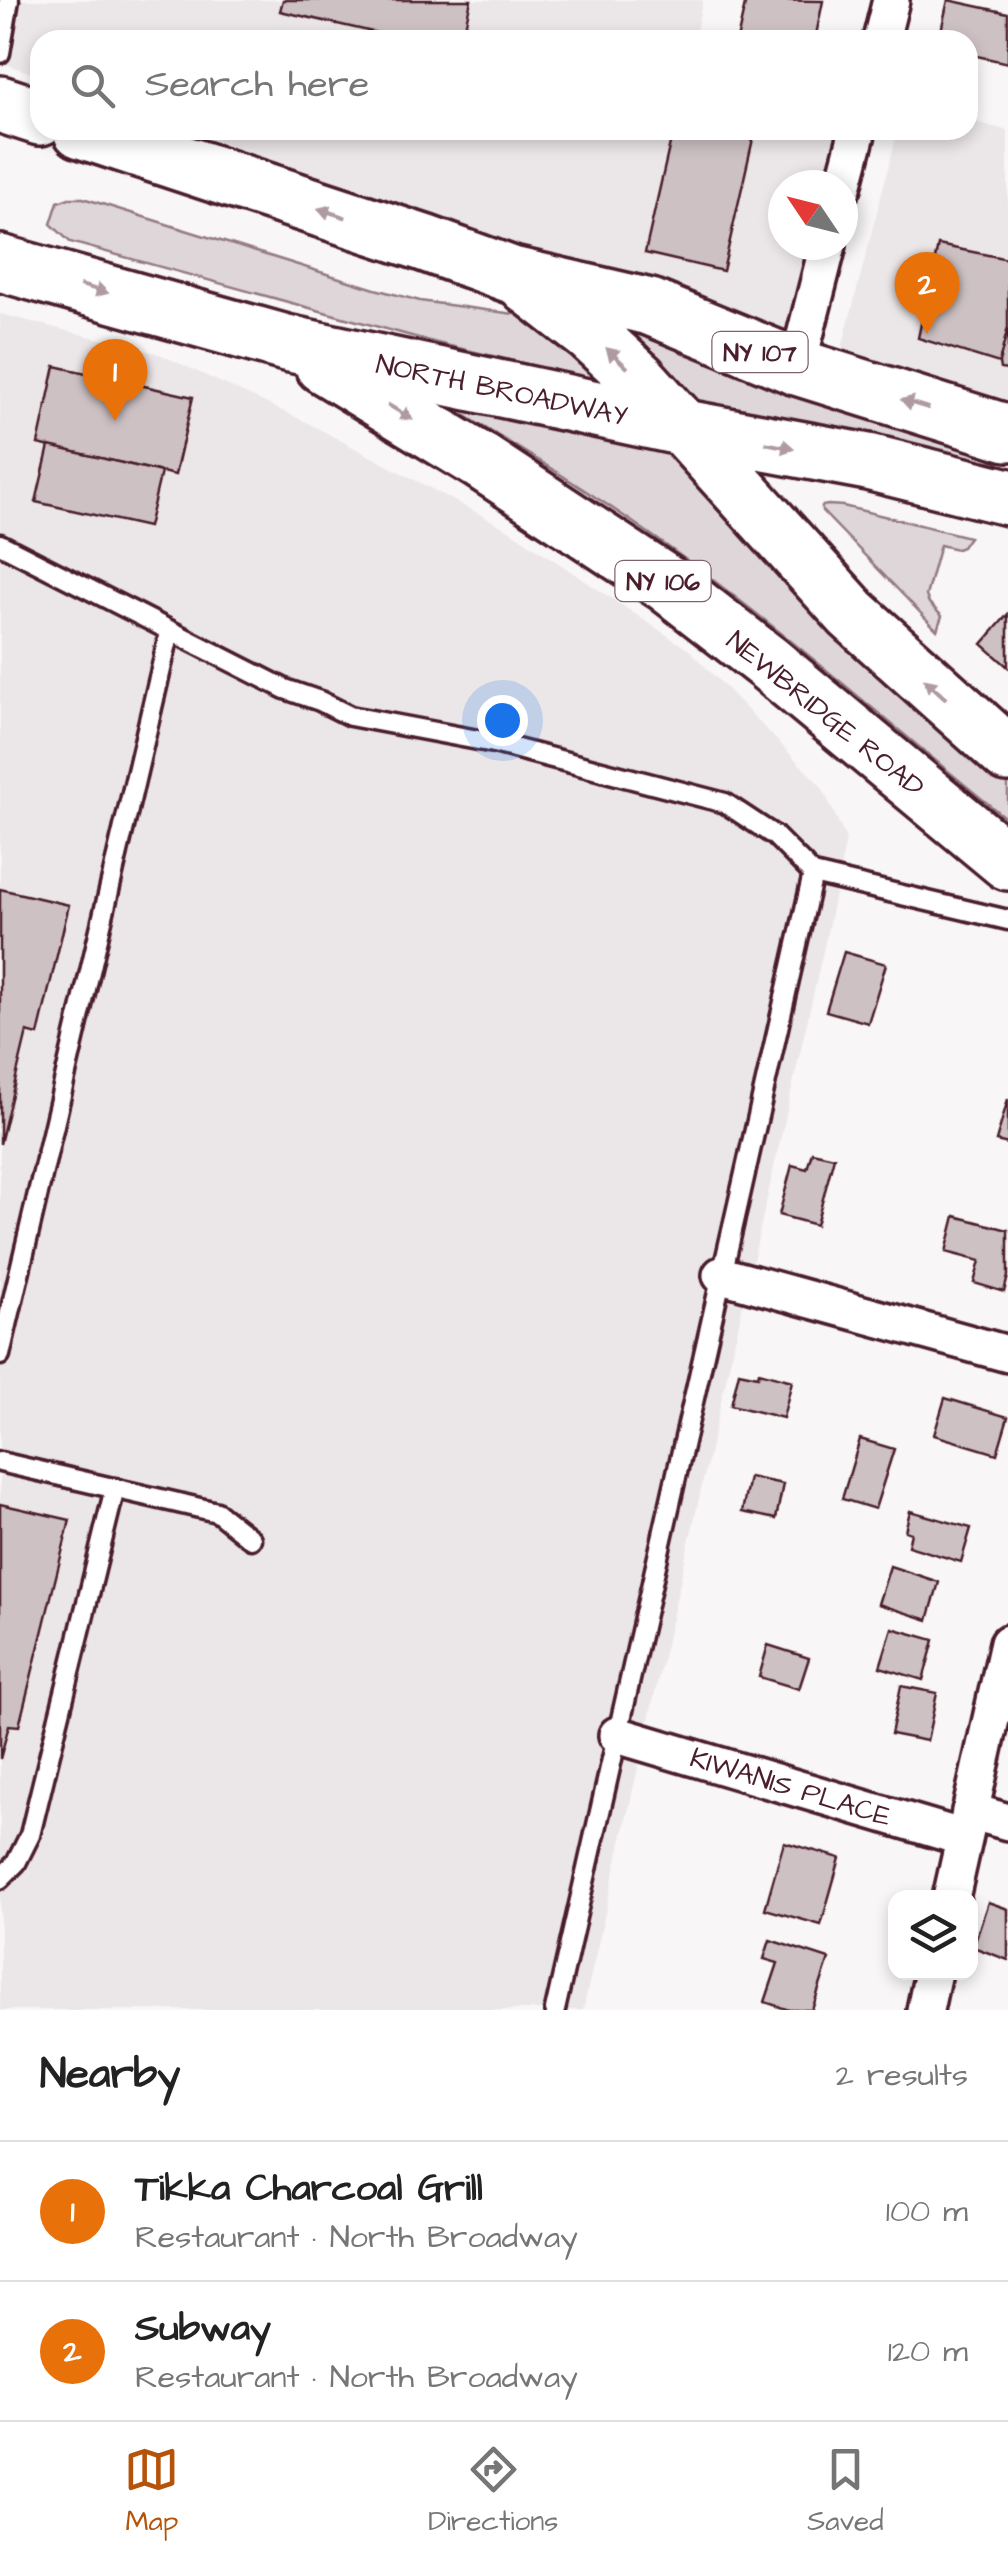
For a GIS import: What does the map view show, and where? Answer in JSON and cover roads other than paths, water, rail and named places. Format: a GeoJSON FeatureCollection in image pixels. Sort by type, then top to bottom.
{"type":"FeatureCollection","features":[{"type":"Feature","properties":{"kind":"main road"},"geometry":{"type":"LineString","coordinates":[[0,104],[30,114]]}},
{"type":"Feature","properties":{"kind":"main road"},"geometry":{"type":"LineString","coordinates":[[110,140],[512,274],[590,334],[639,379],[852,614],[1008,754]]}},
{"type":"Feature","properties":{"kind":"main road","name":"NORTH BROADWAY"},"geometry":{"type":"LineString","coordinates":[[0,263],[286,343],[684,428],[868,462],[1008,498]]}},
{"type":"Feature","properties":{"kind":"main road","name":"NY 107"},"geometry":{"type":"LineString","coordinates":[[512,274],[650,307],[797,367],[1008,433]]}},
{"type":"Feature","properties":{"kind":"main road","name":"NEWBRIDGE ROAD"},"geometry":{"type":"LineString","coordinates":[[286,343],[482,462],[667,584],[1008,862]]}},
{"type":"Feature","properties":{"kind":"street"},"geometry":{"type":"LineString","coordinates":[[884,30],[891,0]]}},
{"type":"Feature","properties":{"kind":"street"},"geometry":{"type":"LineString","coordinates":[[847,170],[855,140]]}},
{"type":"Feature","properties":{"kind":"street"},"geometry":{"type":"LineString","coordinates":[[797,367],[824,260]]}},
{"type":"Feature","properties":{"kind":"street"},"geometry":{"type":"LineString","coordinates":[[721,1276],[1008,1354]]}},
{"type":"Feature","properties":{"kind":"street"},"geometry":{"type":"LineString","coordinates":[[952,1890],[1008,1643]]}},
{"type":"Feature","properties":{"kind":"street","name":"KIWANIS PLACE"},"geometry":{"type":"LineString","coordinates":[[617,1735],[967,1825],[1008,1822]]}},
{"type":"Feature","properties":{"kind":"street"},"geometry":{"type":"LineString","coordinates":[[925,2010],[932,1980]]}},
{"type":"Feature","properties":{"kind":"lane"},"geometry":{"type":"LineString","coordinates":[[0,52],[9,1]]}},
{"type":"Feature","properties":{"kind":"lane"},"geometry":{"type":"LineString","coordinates":[[0,544],[284,689],[350,716],[494,744],[724,802],[775,836],[813,874],[1008,920]]}},
{"type":"Feature","properties":{"kind":"lane"},"geometry":{"type":"LineString","coordinates":[[0,1355],[170,631]]}},
{"type":"Feature","properties":{"kind":"lane"},"geometry":{"type":"LineString","coordinates":[[554,2010],[813,874]]}},
{"type":"Feature","properties":{"kind":"lane"},"geometry":{"type":"LineString","coordinates":[[0,1462],[218,1512],[251,1538]]}},
{"type":"Feature","properties":{"kind":"lane"},"geometry":{"type":"LineString","coordinates":[[0,1879],[16,1863],[30,1834],[115,1488]]}},
{"type":"Feature","properties":{"kind":"place","name":"Subway"},"geometry":{"type":"Point","coordinates":[927,334]}},
{"type":"Feature","properties":{"kind":"place","name":"Tikka Charcoal Grill"},"geometry":{"type":"Point","coordinates":[115,421]}}]}
